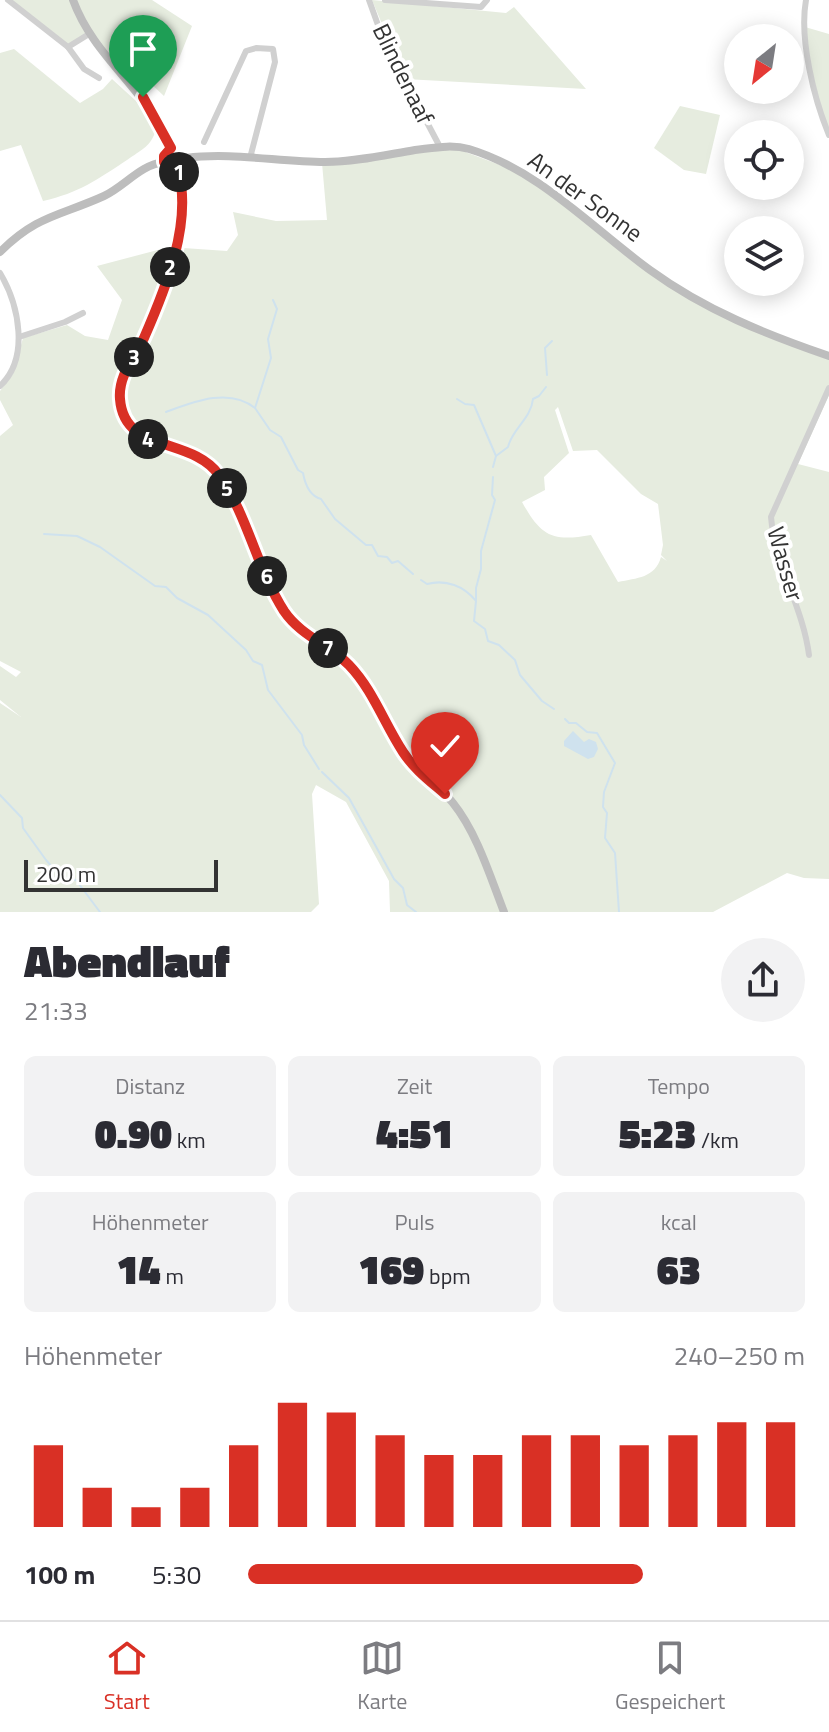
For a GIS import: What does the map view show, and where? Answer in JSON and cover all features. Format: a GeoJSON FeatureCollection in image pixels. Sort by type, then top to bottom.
{"type":"FeatureCollection","features":[{"type":"Feature","properties":{"kind":"main road"},"geometry":{"type":"LineString","coordinates":[[73,0],[100,50],[143,97],[171,148],[182,151],[186,158],[178,170],[169,169],[164,162],[164,156],[171,148]]}},
{"type":"Feature","properties":{"kind":"main road","name":"An der Sonne"},"geometry":{"type":"LineString","coordinates":[[186,158],[210,155],[327,162],[440,147],[468,149],[519,172],[559,198],[651,271],[699,302],[764,334],[829,356]]}},
{"type":"Feature","properties":{"kind":"main road"},"geometry":{"type":"LineString","coordinates":[[0,252],[21,232],[45,218],[105,195],[149,166],[164,162]]}},
{"type":"Feature","properties":{"kind":"main road"},"geometry":{"type":"LineString","coordinates":[[178,170],[183,201],[179,238],[150,322],[121,382],[120,396],[125,417],[146,438],[198,455],[218,473],[284,610],[306,635],[348,664],[372,697],[408,760],[454,804],[468,826],[504,912]]}},
{"type":"Feature","properties":{"kind":"street"},"geometry":{"type":"LineString","coordinates":[[8,0],[68,47],[84,69],[99,78]]}},
{"type":"Feature","properties":{"kind":"street","name":"Blindenaaf"},"geometry":{"type":"LineString","coordinates":[[369,0],[390,52],[440,147]]}},
{"type":"Feature","properties":{"kind":"street"},"geometry":{"type":"LineString","coordinates":[[385,0],[481,7],[487,0]]}},
{"type":"Feature","properties":{"kind":"street"},"geometry":{"type":"LineString","coordinates":[[806,0],[804,15],[808,60],[821,117],[829,135]]}},
{"type":"Feature","properties":{"kind":"street"},"geometry":{"type":"LineString","coordinates":[[68,47],[89,34]]}},
{"type":"Feature","properties":{"kind":"street"},"geometry":{"type":"LineString","coordinates":[[204,142],[246,51],[273,49],[275,62],[250,158]]}},
{"type":"Feature","properties":{"kind":"street"},"geometry":{"type":"LineString","coordinates":[[0,273],[12,300],[19,337],[12,369],[0,386]]}},
{"type":"Feature","properties":{"kind":"street"},"geometry":{"type":"LineString","coordinates":[[19,337],[83,313]]}},
{"type":"Feature","properties":{"kind":"street","name":"Wasser"},"geometry":{"type":"LineString","coordinates":[[809,655],[807,639],[774,538],[771,517],[829,388]]}},
{"type":"Feature","properties":{"kind":"shaded area"},"geometry":{"type":"Polygon","coordinates":[[[8,0],[152,0],[192,26],[164,96],[131,65],[100,50],[90,34],[68,47],[8,0]]]}},
{"type":"Feature","properties":{"kind":"shaded area"},"geometry":{"type":"Polygon","coordinates":[[[372,0],[506,13],[514,7],[586,89],[405,79],[372,0]]]}},
{"type":"Feature","properties":{"kind":"shaded area"},"geometry":{"type":"Polygon","coordinates":[[[805,27],[829,34],[829,135],[808,60],[805,27]]]}},
{"type":"Feature","properties":{"kind":"shaded area"},"geometry":{"type":"Polygon","coordinates":[[[14,49],[80,103],[103,89],[112,79],[136,101],[156,129],[152,140],[88,185],[43,201],[21,145],[0,151],[0,53],[14,49]]]}},
{"type":"Feature","properties":{"kind":"shaded area"},"geometry":{"type":"Polygon","coordinates":[[[680,106],[720,115],[706,174],[684,170],[654,148],[680,106]]]}},
{"type":"Feature","properties":{"kind":"shaded area"},"geometry":{"type":"Polygon","coordinates":[[[452,147],[519,172],[699,302],[829,356],[829,395],[798,464],[829,472],[829,879],[804,878],[787,873],[713,912],[390,912],[389,881],[346,802],[316,785],[312,794],[319,904],[311,912],[0,912],[0,703],[21,717],[0,700],[0,666],[16,677],[21,672],[0,661],[0,436],[13,425],[0,400],[0,391],[13,374],[23,338],[67,325],[85,336],[108,340],[122,300],[97,266],[169,247],[227,251],[238,235],[233,212],[276,221],[327,220],[322,163],[452,147]],[[558,407],[555,410],[569,453],[544,477],[545,490],[522,502],[535,522],[557,537],[591,535],[618,582],[650,573],[661,557],[667,561],[661,555],[663,545],[658,504],[641,494],[597,450],[573,451],[558,407]]]}},
{"type":"Feature","properties":{"kind":"water"},"geometry":{"type":"Polygon","coordinates":[[[573,731],[584,742],[589,739],[596,742],[598,749],[594,757],[588,759],[564,746],[564,741],[573,731]]]}},
{"type":"Feature","properties":{"kind":"waterway"},"geometry":{"type":"LineString","coordinates":[[273,300],[277,309],[268,339],[271,358],[255,408],[270,430],[281,437],[309,489],[321,499],[335,519],[366,545],[372,545],[378,556],[387,557],[392,563],[398,561],[413,574]]}},
{"type":"Feature","properties":{"kind":"waterway"},"geometry":{"type":"LineString","coordinates":[[547,375],[545,348],[552,341]]}},
{"type":"Feature","properties":{"kind":"waterway"},"geometry":{"type":"LineString","coordinates":[[496,456],[508,447],[529,412],[533,399],[546,387]]}},
{"type":"Feature","properties":{"kind":"waterway"},"geometry":{"type":"LineString","coordinates":[[166,412],[223,397],[234,398],[255,408]]}},
{"type":"Feature","properties":{"kind":"waterway"},"geometry":{"type":"LineString","coordinates":[[457,399],[474,405],[496,456],[493,467]]}},
{"type":"Feature","properties":{"kind":"waterway"},"geometry":{"type":"LineString","coordinates":[[476,600],[481,551],[495,500],[492,495],[493,477]]}},
{"type":"Feature","properties":{"kind":"waterway"},"geometry":{"type":"LineString","coordinates":[[44,534],[77,536],[100,547],[155,586],[166,587],[177,598],[208,615],[246,650],[253,661],[262,665],[268,690],[302,735],[304,745],[319,769]]}},
{"type":"Feature","properties":{"kind":"waterway"},"geometry":{"type":"LineString","coordinates":[[421,580],[427,584],[441,582],[454,585],[471,596],[476,601],[474,621],[485,629],[488,641],[499,645],[515,660],[520,675],[542,701],[554,709]]}},
{"type":"Feature","properties":{"kind":"waterway"},"geometry":{"type":"LineString","coordinates":[[565,719],[587,732],[597,733],[615,763],[604,792],[603,807],[607,813],[605,838],[615,853],[619,912]]}},
{"type":"Feature","properties":{"kind":"waterway"},"geometry":{"type":"LineString","coordinates":[[322,772],[349,798],[394,879],[403,888],[407,905],[416,912]]}},
{"type":"Feature","properties":{"kind":"waterway"},"geometry":{"type":"LineString","coordinates":[[0,795],[22,818],[23,828],[46,860],[61,877],[76,880],[100,912]]}},
{"type":"Feature","properties":{"kind":"route"},"geometry":{"type":"LineString","coordinates":[[143,97],[171,148],[164,156],[164,162],[169,169],[178,170],[183,214],[176,250],[150,322],[121,382],[121,408],[139,434],[198,455],[218,473],[276,596],[296,627],[348,664],[372,697],[408,760],[445,794]]}}]}
